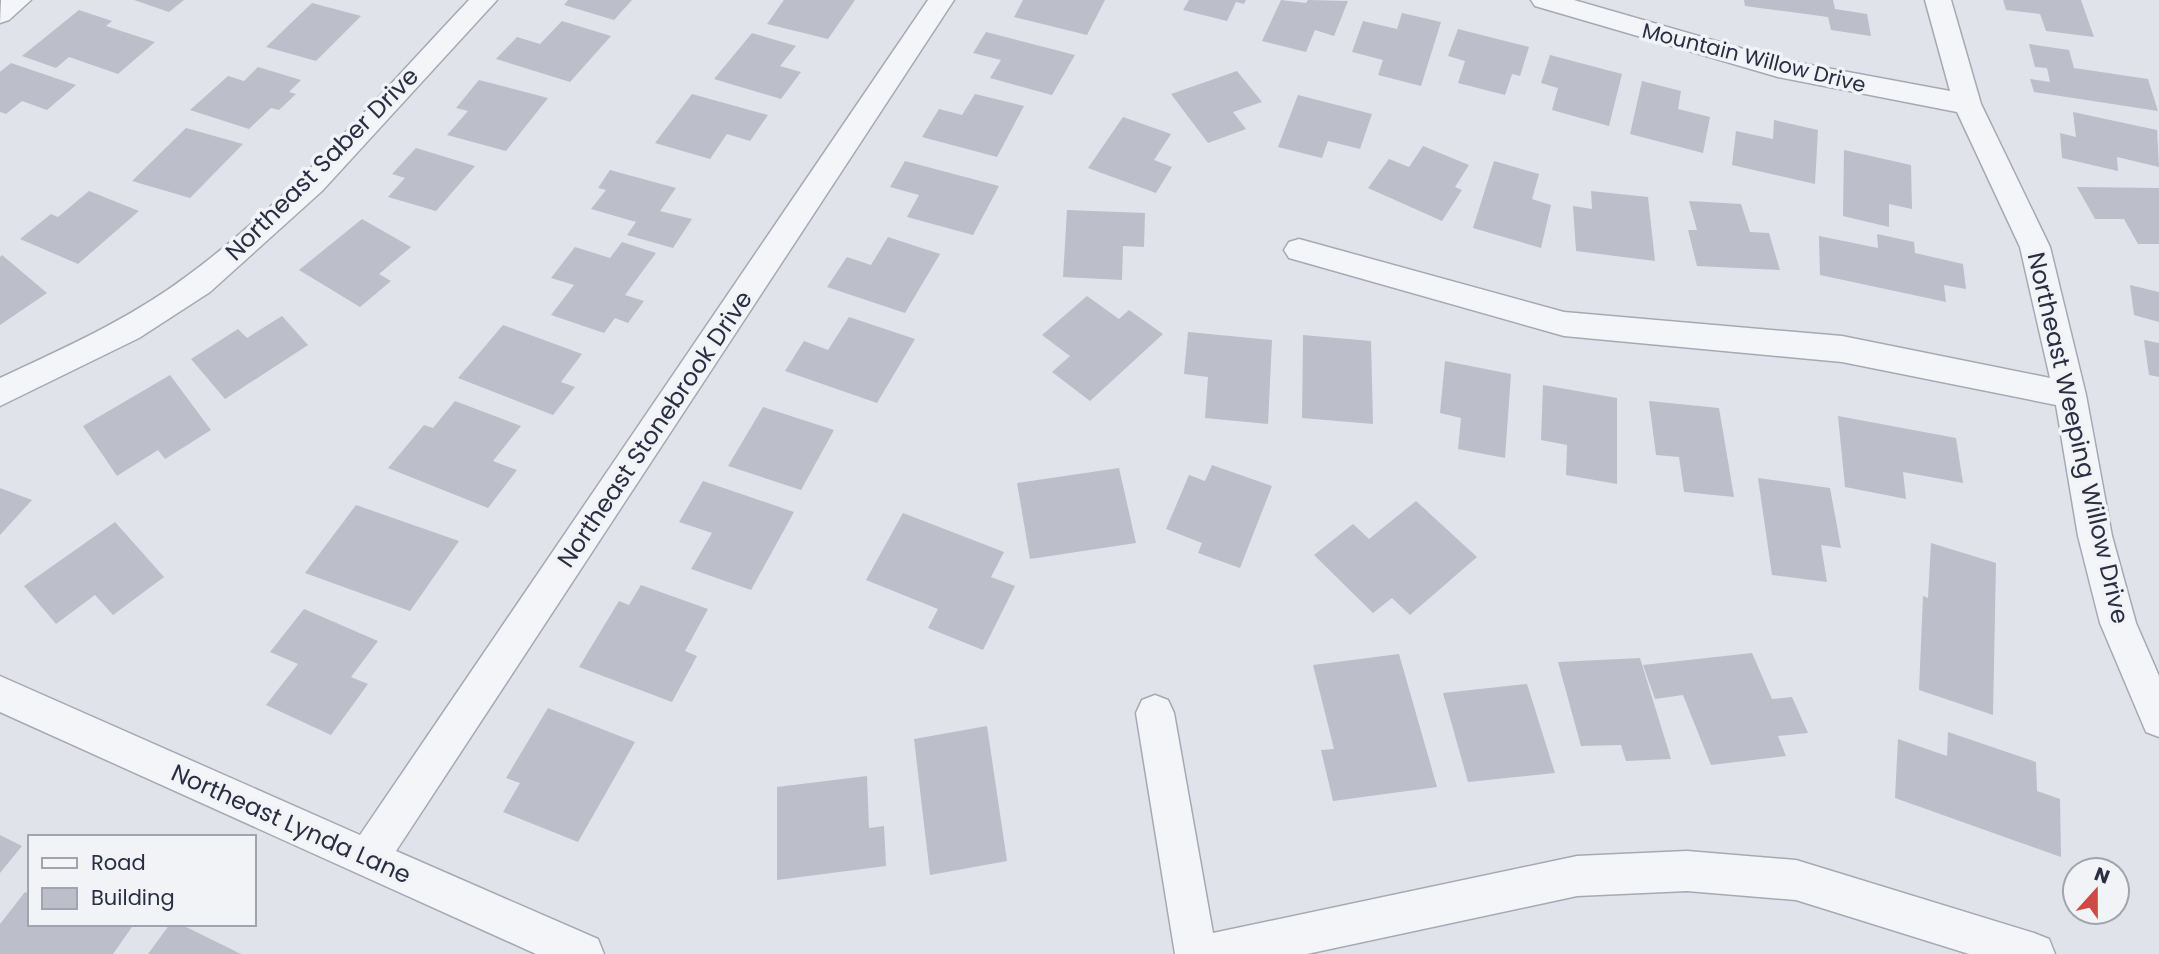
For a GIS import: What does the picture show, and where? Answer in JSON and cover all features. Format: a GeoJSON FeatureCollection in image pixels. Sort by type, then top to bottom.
{"type":"FeatureCollection","features":[{"type":"Feature","properties":{"kind":"street"},"geometry":{"type":"LineString","coordinates":[[0,14],[18,0]]}},
{"type":"Feature","properties":{"kind":"street","name":"Northeast Saber Drive"},"geometry":{"type":"LineString","coordinates":[[0,393],[93,348],[198,285],[271,222],[484,0]]}},
{"type":"Feature","properties":{"kind":"street","name":"Northeast Stonebrook Drive"},"geometry":{"type":"LineString","coordinates":[[368,858],[941,0]]}},
{"type":"Feature","properties":{"kind":"street","name":"Mountain Willow Drive"},"geometry":{"type":"LineString","coordinates":[[1544,0],[1778,68],[1967,104]]}},
{"type":"Feature","properties":{"kind":"street","name":"Northeast Weeping Willow Drive"},"geometry":{"type":"LineString","coordinates":[[1938,0],[1967,104],[2035,247],[2070,395],[2095,536],[2118,623],[2159,719]]}},
{"type":"Feature","properties":{"kind":"street"},"geometry":{"type":"LineString","coordinates":[[1299,250],[1564,324],[1842,349],[2070,395]]}},
{"type":"Feature","properties":{"kind":"street","name":"Northeast Lynda Lane"},"geometry":{"type":"LineString","coordinates":[[0,694],[583,954]]}},
{"type":"Feature","properties":{"kind":"street"},"geometry":{"type":"LineString","coordinates":[[1155,713],[1196,954]]}},
{"type":"Feature","properties":{"kind":"street"},"geometry":{"type":"LineString","coordinates":[[1211,954],[1577,876],[1687,871],[1796,880],[1957,942],[2034,954]]}},
{"type":"Feature","properties":{"kind":"building"},"geometry":{"type":"Polygon","coordinates":[[[134,0],[184,0],[169,12],[134,0]]]}},
{"type":"Feature","properties":{"kind":"building"},"geometry":{"type":"Polygon","coordinates":[[[568,0],[632,0],[614,20],[564,5],[568,0]]]}},
{"type":"Feature","properties":{"kind":"building"},"geometry":{"type":"Polygon","coordinates":[[[784,0],[855,0],[828,39],[767,24],[784,0]]]}},
{"type":"Feature","properties":{"kind":"building"},"geometry":{"type":"Polygon","coordinates":[[[1023,0],[1105,0],[1087,35],[1014,17],[1023,0]]]}},
{"type":"Feature","properties":{"kind":"building"},"geometry":{"type":"Polygon","coordinates":[[[1189,0],[1246,0],[1244,4],[1236,2],[1227,21],[1183,10],[1189,0]]]}},
{"type":"Feature","properties":{"kind":"building"},"geometry":{"type":"Polygon","coordinates":[[[1281,0],[1306,3],[1308,0],[1348,1],[1334,36],[1315,30],[1306,52],[1262,41],[1281,0]]]}},
{"type":"Feature","properties":{"kind":"building"},"geometry":{"type":"Polygon","coordinates":[[[1744,0],[1833,0],[1835,9],[1867,14],[1871,36],[1831,30],[1828,17],[1745,6],[1744,0]]]}},
{"type":"Feature","properties":{"kind":"building"},"geometry":{"type":"Polygon","coordinates":[[[2003,0],[2081,0],[2094,37],[2046,31],[2040,14],[2006,10],[2003,0]]]}},
{"type":"Feature","properties":{"kind":"building"},"geometry":{"type":"Polygon","coordinates":[[[312,3],[361,16],[316,61],[266,47],[312,3]]]}},
{"type":"Feature","properties":{"kind":"building"},"geometry":{"type":"Polygon","coordinates":[[[79,10],[112,21],[106,26],[155,42],[118,74],[69,57],[56,68],[22,56],[79,10]]]}},
{"type":"Feature","properties":{"kind":"building"},"geometry":{"type":"Polygon","coordinates":[[[1402,13],[1441,22],[1421,86],[1378,75],[1383,60],[1352,52],[1363,21],[1397,29],[1402,13]]]}},
{"type":"Feature","properties":{"kind":"building"},"geometry":{"type":"Polygon","coordinates":[[[562,21],[611,36],[570,82],[496,59],[517,37],[540,44],[562,21]]]}},
{"type":"Feature","properties":{"kind":"building"},"geometry":{"type":"Polygon","coordinates":[[[1458,29],[1529,47],[1520,76],[1512,74],[1505,95],[1458,83],[1465,61],[1448,56],[1458,29]]]}},
{"type":"Feature","properties":{"kind":"building"},"geometry":{"type":"Polygon","coordinates":[[[986,32],[1075,55],[1052,95],[990,78],[1001,60],[973,53],[986,32]]]}},
{"type":"Feature","properties":{"kind":"building"},"geometry":{"type":"Polygon","coordinates":[[[752,33],[796,46],[780,66],[801,72],[781,99],[714,79],[752,33]]]}},
{"type":"Feature","properties":{"kind":"building"},"geometry":{"type":"Polygon","coordinates":[[[2029,44],[2069,50],[2074,68],[2148,79],[2158,111],[2034,92],[2030,79],[2050,82],[2047,68],[2035,67],[2029,44]]]}},
{"type":"Feature","properties":{"kind":"building"},"geometry":{"type":"Polygon","coordinates":[[[1550,55],[1622,74],[1609,126],[1552,110],[1558,88],[1541,83],[1550,55]]]}},
{"type":"Feature","properties":{"kind":"building"},"geometry":{"type":"Polygon","coordinates":[[[11,63],[76,85],[47,110],[22,101],[6,114],[0,112],[0,72],[11,63]]]}},
{"type":"Feature","properties":{"kind":"building"},"geometry":{"type":"Polygon","coordinates":[[[258,67],[301,80],[289,92],[296,94],[279,110],[271,108],[249,129],[190,110],[228,76],[244,81],[258,67]]]}},
{"type":"Feature","properties":{"kind":"building"},"geometry":{"type":"Polygon","coordinates":[[[1237,71],[1262,102],[1233,112],[1246,129],[1208,143],[1171,94],[1237,71]]]}},
{"type":"Feature","properties":{"kind":"building"},"geometry":{"type":"Polygon","coordinates":[[[479,80],[548,98],[506,151],[447,135],[468,111],[456,108],[479,80]]]}},
{"type":"Feature","properties":{"kind":"building"},"geometry":{"type":"Polygon","coordinates":[[[1642,81],[1681,91],[1678,109],[1710,117],[1703,153],[1630,134],[1642,81]]]}},
{"type":"Feature","properties":{"kind":"building"},"geometry":{"type":"Polygon","coordinates":[[[692,94],[768,115],[750,141],[727,134],[710,159],[655,143],[692,94]]]}},
{"type":"Feature","properties":{"kind":"building"},"geometry":{"type":"Polygon","coordinates":[[[975,94],[1024,106],[997,157],[922,137],[939,109],[962,115],[975,94]]]}},
{"type":"Feature","properties":{"kind":"building"},"geometry":{"type":"Polygon","coordinates":[[[1298,95],[1372,114],[1360,149],[1328,141],[1322,158],[1278,147],[1298,95]]]}},
{"type":"Feature","properties":{"kind":"building"},"geometry":{"type":"Polygon","coordinates":[[[2073,112],[2157,130],[2159,167],[2117,157],[2118,171],[2062,158],[2060,133],[2076,137],[2073,112]]]}},
{"type":"Feature","properties":{"kind":"building"},"geometry":{"type":"Polygon","coordinates":[[[1123,117],[1171,134],[1154,160],[1172,167],[1156,193],[1088,168],[1123,117]]]}},
{"type":"Feature","properties":{"kind":"building"},"geometry":{"type":"Polygon","coordinates":[[[1774,120],[1818,130],[1815,184],[1732,165],[1736,131],[1773,139],[1774,120]]]}},
{"type":"Feature","properties":{"kind":"building"},"geometry":{"type":"Polygon","coordinates":[[[186,128],[243,144],[190,198],[132,181],[186,128]]]}},
{"type":"Feature","properties":{"kind":"building"},"geometry":{"type":"Polygon","coordinates":[[[1423,146],[1469,165],[1455,187],[1462,190],[1442,221],[1368,188],[1389,159],[1409,167],[1423,146]]]}},
{"type":"Feature","properties":{"kind":"building"},"geometry":{"type":"Polygon","coordinates":[[[416,148],[475,166],[436,211],[388,197],[405,178],[392,174],[416,148]]]}},
{"type":"Feature","properties":{"kind":"building"},"geometry":{"type":"Polygon","coordinates":[[[1844,150],[1911,165],[1912,209],[1889,204],[1889,227],[1843,216],[1844,150]]]}},
{"type":"Feature","properties":{"kind":"building"},"geometry":{"type":"Polygon","coordinates":[[[905,161],[999,186],[973,235],[907,217],[919,195],[890,187],[905,161]]]}},
{"type":"Feature","properties":{"kind":"building"},"geometry":{"type":"Polygon","coordinates":[[[1494,161],[1539,174],[1532,199],[1551,205],[1541,248],[1473,228],[1494,161]]]}},
{"type":"Feature","properties":{"kind":"building"},"geometry":{"type":"Polygon","coordinates":[[[610,170],[676,188],[660,211],[692,219],[673,248],[627,235],[636,222],[591,209],[606,190],[598,188],[610,170]]]}},
{"type":"Feature","properties":{"kind":"building"},"geometry":{"type":"Polygon","coordinates":[[[2077,187],[2159,188],[2159,244],[2138,244],[2124,219],[2095,219],[2077,187]]]}},
{"type":"Feature","properties":{"kind":"building"},"geometry":{"type":"Polygon","coordinates":[[[89,191],[139,211],[78,264],[20,239],[51,214],[58,217],[89,191]]]}},
{"type":"Feature","properties":{"kind":"building"},"geometry":{"type":"Polygon","coordinates":[[[1591,191],[1648,197],[1655,261],[1576,251],[1573,206],[1592,209],[1591,191]]]}},
{"type":"Feature","properties":{"kind":"building"},"geometry":{"type":"Polygon","coordinates":[[[1689,201],[1741,204],[1750,232],[1769,233],[1780,270],[1697,266],[1688,230],[1697,230],[1689,201]]]}},
{"type":"Feature","properties":{"kind":"building"},"geometry":{"type":"Polygon","coordinates":[[[1067,210],[1145,213],[1144,247],[1123,246],[1122,280],[1063,277],[1067,210]]]}},
{"type":"Feature","properties":{"kind":"building"},"geometry":{"type":"Polygon","coordinates":[[[362,219],[411,247],[379,274],[391,281],[360,307],[299,270],[362,219]]]}},
{"type":"Feature","properties":{"kind":"building"},"geometry":{"type":"Polygon","coordinates":[[[1877,234],[1914,242],[1915,253],[1963,264],[1966,289],[1944,285],[1946,302],[1820,275],[1819,236],[1878,248],[1877,234]]]}},
{"type":"Feature","properties":{"kind":"building"},"geometry":{"type":"Polygon","coordinates":[[[888,237],[940,254],[905,313],[827,287],[847,257],[871,265],[888,237]]]}},
{"type":"Feature","properties":{"kind":"building"},"geometry":{"type":"Polygon","coordinates":[[[622,242],[656,253],[625,295],[644,301],[628,323],[615,318],[604,333],[551,315],[574,285],[551,278],[575,247],[610,258],[622,242]]]}},
{"type":"Feature","properties":{"kind":"building"},"geometry":{"type":"Polygon","coordinates":[[[2,255],[47,293],[0,325],[0,257],[2,255]]]}},
{"type":"Feature","properties":{"kind":"building"},"geometry":{"type":"Polygon","coordinates":[[[2130,285],[2159,292],[2159,322],[2134,315],[2130,285]]]}},
{"type":"Feature","properties":{"kind":"building"},"geometry":{"type":"Polygon","coordinates":[[[1087,296],[1119,319],[1129,310],[1163,334],[1090,401],[1052,372],[1070,356],[1042,335],[1087,296]]]}},
{"type":"Feature","properties":{"kind":"building"},"geometry":{"type":"Polygon","coordinates":[[[282,316],[308,345],[225,399],[191,359],[238,329],[247,338],[282,316]]]}},
{"type":"Feature","properties":{"kind":"building"},"geometry":{"type":"Polygon","coordinates":[[[849,317],[915,339],[877,403],[785,371],[804,341],[828,350],[849,317]]]}},
{"type":"Feature","properties":{"kind":"building"},"geometry":{"type":"Polygon","coordinates":[[[503,325],[582,354],[561,382],[575,387],[553,415],[458,378],[503,325]]]}},
{"type":"Feature","properties":{"kind":"building"},"geometry":{"type":"Polygon","coordinates":[[[1188,332],[1272,340],[1268,424],[1205,418],[1208,377],[1184,374],[1188,332]]]}},
{"type":"Feature","properties":{"kind":"building"},"geometry":{"type":"Polygon","coordinates":[[[1303,335],[1371,341],[1373,424],[1302,418],[1303,335]]]}},
{"type":"Feature","properties":{"kind":"building"},"geometry":{"type":"Polygon","coordinates":[[[2144,340],[2159,343],[2159,377],[2149,375],[2144,340]]]}},
{"type":"Feature","properties":{"kind":"building"},"geometry":{"type":"Polygon","coordinates":[[[1445,361],[1511,374],[1505,458],[1458,449],[1461,418],[1440,413],[1445,361]]]}},
{"type":"Feature","properties":{"kind":"building"},"geometry":{"type":"Polygon","coordinates":[[[170,375],[211,430],[165,459],[158,450],[117,476],[83,426],[170,375]]]}},
{"type":"Feature","properties":{"kind":"building"},"geometry":{"type":"Polygon","coordinates":[[[1543,385],[1617,398],[1617,484],[1566,475],[1567,445],[1541,440],[1543,385]]]}},
{"type":"Feature","properties":{"kind":"building"},"geometry":{"type":"Polygon","coordinates":[[[455,401],[521,426],[493,461],[517,470],[488,508],[388,468],[424,425],[433,428],[455,401]]]}},
{"type":"Feature","properties":{"kind":"building"},"geometry":{"type":"Polygon","coordinates":[[[1649,401],[1719,408],[1734,497],[1684,492],[1679,457],[1656,455],[1649,401]]]}},
{"type":"Feature","properties":{"kind":"building"},"geometry":{"type":"Polygon","coordinates":[[[763,407],[834,430],[801,490],[728,466],[763,407]]]}},
{"type":"Feature","properties":{"kind":"building"},"geometry":{"type":"Polygon","coordinates":[[[1838,416],[1956,438],[1963,483],[1903,472],[1906,499],[1845,487],[1838,416]]]}},
{"type":"Feature","properties":{"kind":"building"},"geometry":{"type":"Polygon","coordinates":[[[1212,465],[1272,486],[1240,568],[1198,553],[1202,543],[1166,529],[1189,475],[1205,481],[1212,465]]]}},
{"type":"Feature","properties":{"kind":"building"},"geometry":{"type":"Polygon","coordinates":[[[1119,468],[1136,543],[1030,559],[1017,483],[1119,468]]]}},
{"type":"Feature","properties":{"kind":"building"},"geometry":{"type":"Polygon","coordinates":[[[1758,478],[1830,488],[1841,548],[1821,545],[1827,582],[1772,575],[1758,478]]]}},
{"type":"Feature","properties":{"kind":"building"},"geometry":{"type":"Polygon","coordinates":[[[703,481],[794,512],[751,590],[691,569],[712,533],[679,522],[703,481]]]}},
{"type":"Feature","properties":{"kind":"building"},"geometry":{"type":"Polygon","coordinates":[[[0,488],[32,500],[0,535],[0,488]]]}},
{"type":"Feature","properties":{"kind":"building"},"geometry":{"type":"Polygon","coordinates":[[[1416,501],[1477,557],[1410,615],[1392,598],[1373,613],[1314,555],[1353,524],[1369,539],[1416,501]]]}},
{"type":"Feature","properties":{"kind":"building"},"geometry":{"type":"Polygon","coordinates":[[[356,505],[459,541],[410,611],[305,573],[356,505]]]}},
{"type":"Feature","properties":{"kind":"building"},"geometry":{"type":"Polygon","coordinates":[[[903,513],[1004,552],[991,577],[1015,586],[983,650],[928,628],[938,609],[866,580],[903,513]]]}},
{"type":"Feature","properties":{"kind":"building"},"geometry":{"type":"Polygon","coordinates":[[[115,522],[164,577],[113,615],[95,595],[56,624],[24,586],[115,522]]]}},
{"type":"Feature","properties":{"kind":"building"},"geometry":{"type":"Polygon","coordinates":[[[1931,543],[1996,563],[1993,715],[1919,690],[1923,596],[1928,598],[1931,543]]]}},
{"type":"Feature","properties":{"kind":"building"},"geometry":{"type":"Polygon","coordinates":[[[641,585],[708,609],[685,651],[697,656],[672,702],[579,667],[619,601],[629,605],[641,585]]]}},
{"type":"Feature","properties":{"kind":"building"},"geometry":{"type":"Polygon","coordinates":[[[304,609],[378,641],[351,677],[368,684],[331,735],[266,705],[298,664],[270,652],[304,609]]]}},
{"type":"Feature","properties":{"kind":"building"},"geometry":{"type":"Polygon","coordinates":[[[1752,653],[1772,699],[1792,697],[1808,733],[1778,736],[1786,756],[1711,765],[1683,695],[1655,699],[1643,665],[1752,653]]]}},
{"type":"Feature","properties":{"kind":"building"},"geometry":{"type":"Polygon","coordinates":[[[1399,654],[1437,787],[1333,801],[1321,750],[1334,749],[1313,665],[1399,654]]]}},
{"type":"Feature","properties":{"kind":"building"},"geometry":{"type":"Polygon","coordinates":[[[1640,658],[1671,759],[1626,761],[1621,745],[1581,746],[1558,662],[1640,658]]]}},
{"type":"Feature","properties":{"kind":"building"},"geometry":{"type":"Polygon","coordinates":[[[1527,684],[1555,773],[1468,782],[1443,693],[1527,684]]]}},
{"type":"Feature","properties":{"kind":"building"},"geometry":{"type":"Polygon","coordinates":[[[548,708],[635,742],[578,842],[503,812],[520,783],[506,778],[548,708]]]}},
{"type":"Feature","properties":{"kind":"building"},"geometry":{"type":"Polygon","coordinates":[[[987,726],[1007,861],[930,875],[914,739],[987,726]]]}},
{"type":"Feature","properties":{"kind":"building"},"geometry":{"type":"Polygon","coordinates":[[[1948,732],[2036,762],[2037,791],[2060,799],[2061,857],[1895,798],[1898,739],[1947,756],[1948,732]]]}},
{"type":"Feature","properties":{"kind":"building"},"geometry":{"type":"Polygon","coordinates":[[[867,776],[869,828],[884,826],[886,866],[777,880],[777,787],[867,776]]]}},
{"type":"Feature","properties":{"kind":"building"},"geometry":{"type":"Polygon","coordinates":[[[0,835],[22,846],[0,873],[0,835]]]}},
{"type":"Feature","properties":{"kind":"building"},"geometry":{"type":"Polygon","coordinates":[[[25,892],[28,893],[28,926],[133,926],[113,954],[0,954],[0,924],[25,892]]]}},
{"type":"Feature","properties":{"kind":"building"},"geometry":{"type":"Polygon","coordinates":[[[169,926],[184,926],[241,954],[148,954],[169,926]]]}}]}
